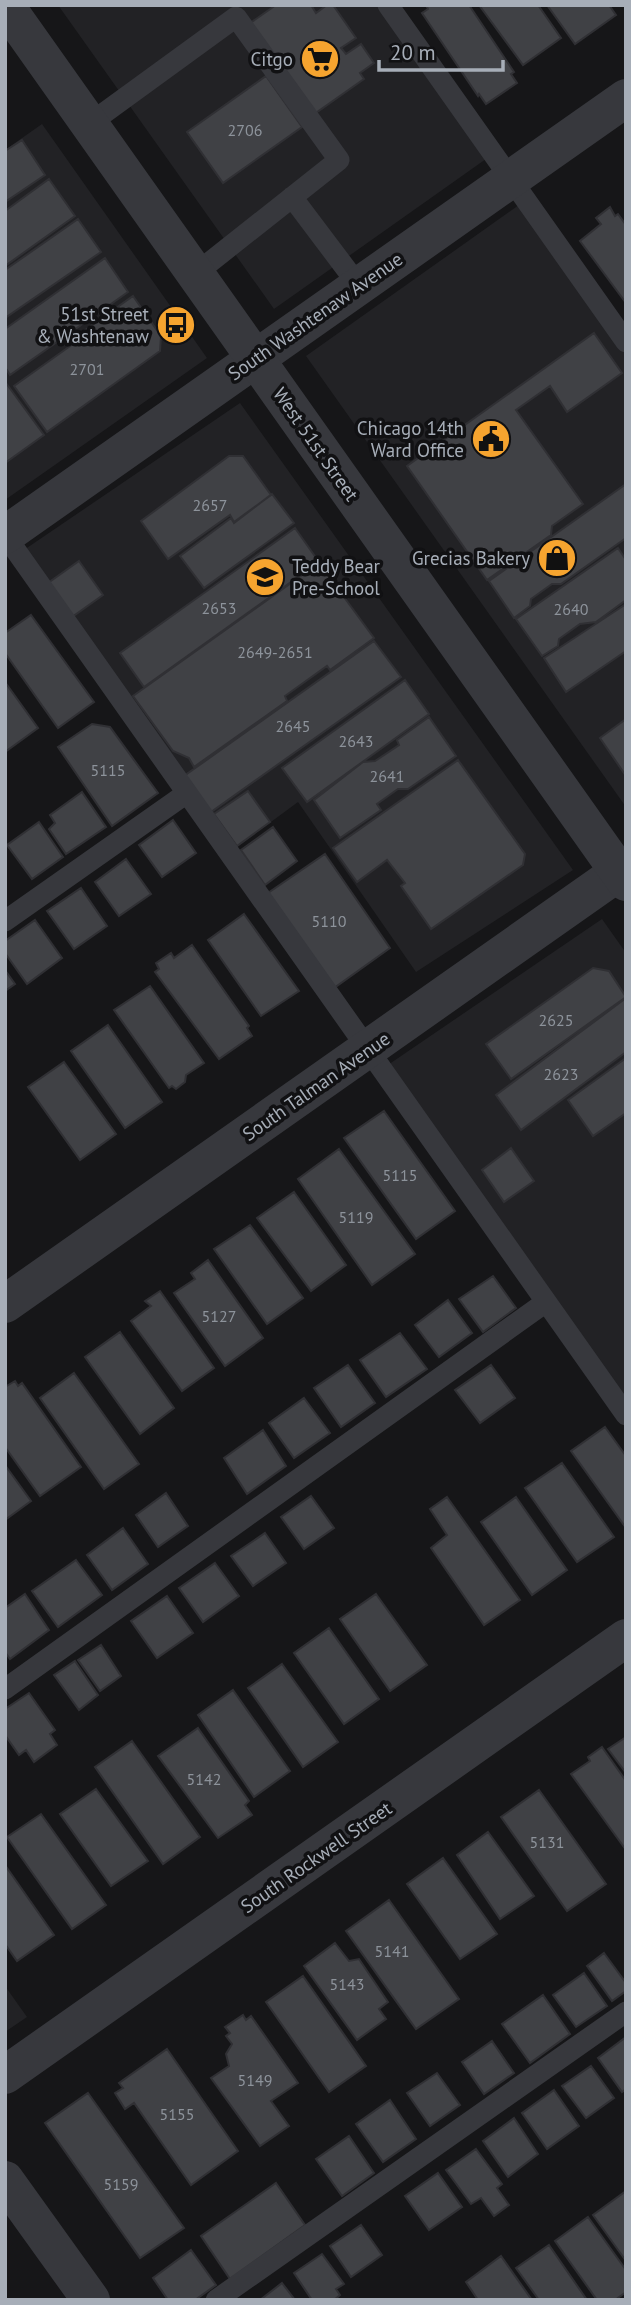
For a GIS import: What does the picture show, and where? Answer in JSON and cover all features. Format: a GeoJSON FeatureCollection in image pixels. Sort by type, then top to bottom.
{"type":"FeatureCollection","features":[{"type":"Feature","properties":{"kind":"street","name":"West 51st Street"},"geometry":{"type":"LineString","coordinates":[[5,5],[623,874]]}},
{"type":"Feature","properties":{"kind":"street","name":"South Washtenaw Avenue"},"geometry":{"type":"LineString","coordinates":[[5,535],[626,98]]}},
{"type":"Feature","properties":{"kind":"street","name":"South Talman Avenue"},"geometry":{"type":"LineString","coordinates":[[5,1304],[623,874]]}},
{"type":"Feature","properties":{"kind":"street","name":"South Rockwell Street"},"geometry":{"type":"LineString","coordinates":[[5,2075],[626,1638]]}},
{"type":"Feature","properties":{"kind":"street"},"geometry":{"type":"LineString","coordinates":[[5,2180],[91,2300]]}},
{"type":"Feature","properties":{"kind":"lane"},"geometry":{"type":"LineString","coordinates":[[388,5],[626,342]]}},
{"type":"Feature","properties":{"kind":"lane"},"geometry":{"type":"LineString","coordinates":[[89,124],[236,17],[339,160],[195,274]]}},
{"type":"Feature","properties":{"kind":"lane"},"geometry":{"type":"LineString","coordinates":[[292,197],[359,286]]}},
{"type":"Feature","properties":{"kind":"lane"},"geometry":{"type":"LineString","coordinates":[[5,535],[626,1415]]}},
{"type":"Feature","properties":{"kind":"lane"},"geometry":{"type":"LineString","coordinates":[[5,921],[187,793]]}},
{"type":"Feature","properties":{"kind":"lane"},"geometry":{"type":"LineString","coordinates":[[5,1689],[546,1302]]}},
{"type":"Feature","properties":{"kind":"lane"},"geometry":{"type":"LineString","coordinates":[[216,2300],[626,2012]]}},
{"type":"Feature","properties":{"kind":"shaded area"},"geometry":{"type":"Polygon","coordinates":[[[58,5],[388,5],[493,154],[274,309],[58,5]]]}},
{"type":"Feature","properties":{"kind":"shaded area"},"geometry":{"type":"Polygon","coordinates":[[[42,124],[207,358],[5,500],[5,150],[42,124]]]}},
{"type":"Feature","properties":{"kind":"shaded area"},"geometry":{"type":"Polygon","coordinates":[[[526,200],[626,341],[626,807],[306,356],[526,200]]]}},
{"type":"Feature","properties":{"kind":"shaded area"},"geometry":{"type":"Polygon","coordinates":[[[240,403],[573,870],[416,972],[298,802],[229,853],[18,554],[240,403]]]}},
{"type":"Feature","properties":{"kind":"shaded area"},"geometry":{"type":"Polygon","coordinates":[[[602,919],[626,953],[626,1415],[382,1069],[602,919]]]}},
{"type":"Feature","properties":{"kind":"shaded area"},"geometry":{"type":"Polygon","coordinates":[[[5,1986],[27,2017],[5,2032],[5,1986]]]}},
{"type":"Feature","properties":{"kind":"building","name":"Citgo"},"geometry":{"type":"Polygon","coordinates":[[[276,5],[311,5],[316,13],[327,5],[333,5],[356,38],[341,48],[346,54],[361,44],[374,63],[360,73],[364,79],[310,117],[246,26],[276,5]]]}},
{"type":"Feature","properties":{"kind":"building"},"geometry":{"type":"Polygon","coordinates":[[[426,5],[469,5],[514,72],[511,74],[517,83],[486,104],[422,13],[428,9],[426,5]]]}},
{"type":"Feature","properties":{"kind":"building"},"geometry":{"type":"Polygon","coordinates":[[[479,5],[538,5],[561,38],[523,65],[479,5]]]}},
{"type":"Feature","properties":{"kind":"building"},"geometry":{"type":"Polygon","coordinates":[[[547,5],[609,5],[616,15],[575,44],[547,5]]]}},
{"type":"Feature","properties":{"kind":"building","name":"Citgo"},"geometry":{"type":"Polygon","coordinates":[[[266,76],[302,127],[223,183],[187,132],[266,76]]]}},
{"type":"Feature","properties":{"kind":"building"},"geometry":{"type":"Polygon","coordinates":[[[22,140],[45,175],[5,202],[5,151],[22,140]]]}},
{"type":"Feature","properties":{"kind":"building"},"geometry":{"type":"Polygon","coordinates":[[[49,179],[75,216],[5,266],[5,211],[49,179]]]}},
{"type":"Feature","properties":{"kind":"building"},"geometry":{"type":"Polygon","coordinates":[[[610,207],[615,216],[618,214],[626,225],[626,303],[580,241],[601,224],[596,218],[610,207]]]}},
{"type":"Feature","properties":{"kind":"building"},"geometry":{"type":"Polygon","coordinates":[[[78,219],[101,252],[5,318],[5,270],[78,219]]]}},
{"type":"Feature","properties":{"kind":"building"},"geometry":{"type":"Polygon","coordinates":[[[105,258],[128,292],[10,375],[5,371],[5,329],[105,258]]]}},
{"type":"Feature","properties":{"kind":"building"},"geometry":{"type":"Polygon","coordinates":[[[133,296],[161,336],[160,351],[47,432],[14,386],[80,339],[81,333],[133,296]]]}},
{"type":"Feature","properties":{"kind":"building","name":"Chicago 14th Ward Office"},"geometry":{"type":"Polygon","coordinates":[[[594,333],[622,373],[567,412],[550,386],[516,410],[583,504],[552,526],[551,535],[487,580],[407,466],[594,333]]]}},
{"type":"Feature","properties":{"kind":"building"},"geometry":{"type":"Polygon","coordinates":[[[5,384],[44,435],[5,463],[5,384]]]}},
{"type":"Feature","properties":{"kind":"building"},"geometry":{"type":"Polygon","coordinates":[[[229,456],[243,456],[271,495],[234,522],[230,515],[168,559],[141,521],[229,456]]]}},
{"type":"Feature","properties":{"kind":"building"},"geometry":{"type":"Polygon","coordinates":[[[626,484],[626,538],[561,584],[552,584],[531,599],[530,606],[514,618],[489,581],[626,484]]]}},
{"type":"Feature","properties":{"kind":"building"},"geometry":{"type":"Polygon","coordinates":[[[272,494],[294,523],[204,588],[180,556],[231,518],[234,523],[272,494]]]}},
{"type":"Feature","properties":{"kind":"building"},"geometry":{"type":"Polygon","coordinates":[[[295,528],[319,562],[144,687],[120,653],[295,528]]]}},
{"type":"Feature","properties":{"kind":"building"},"geometry":{"type":"Polygon","coordinates":[[[618,548],[626,560],[626,600],[596,622],[580,624],[559,639],[558,646],[542,656],[516,619],[618,548]]]}},
{"type":"Feature","properties":{"kind":"building"},"geometry":{"type":"Polygon","coordinates":[[[79,561],[103,595],[72,617],[48,583],[79,561]]]}},
{"type":"Feature","properties":{"kind":"building"},"geometry":{"type":"Polygon","coordinates":[[[319,563],[374,638],[330,670],[327,666],[285,696],[287,701],[194,767],[189,758],[173,751],[133,696],[319,563]]]}},
{"type":"Feature","properties":{"kind":"building"},"geometry":{"type":"Polygon","coordinates":[[[626,604],[626,651],[566,692],[544,658],[626,604]]]}},
{"type":"Feature","properties":{"kind":"building"},"geometry":{"type":"Polygon","coordinates":[[[31,615],[94,702],[58,728],[5,653],[5,633],[31,615]]]}},
{"type":"Feature","properties":{"kind":"building"},"geometry":{"type":"Polygon","coordinates":[[[374,641],[401,677],[211,812],[184,776],[374,641]]]}},
{"type":"Feature","properties":{"kind":"building"},"geometry":{"type":"Polygon","coordinates":[[[405,680],[429,714],[307,802],[282,768],[405,680]]]}},
{"type":"Feature","properties":{"kind":"building"},"geometry":{"type":"Polygon","coordinates":[[[5,682],[38,728],[5,752],[5,682]]]}},
{"type":"Feature","properties":{"kind":"building"},"geometry":{"type":"Polygon","coordinates":[[[429,717],[456,756],[408,789],[398,789],[377,804],[381,810],[340,838],[314,800],[363,762],[375,761],[399,745],[397,740],[429,717]]]}},
{"type":"Feature","properties":{"kind":"building"},"geometry":{"type":"Polygon","coordinates":[[[626,719],[626,776],[600,738],[626,719]]]}},
{"type":"Feature","properties":{"kind":"building"},"geometry":{"type":"Polygon","coordinates":[[[92,724],[110,727],[158,793],[112,826],[58,747],[92,724]]]}},
{"type":"Feature","properties":{"kind":"building"},"geometry":{"type":"Polygon","coordinates":[[[458,760],[525,854],[523,865],[431,929],[401,886],[405,883],[387,860],[357,882],[333,848],[458,760]]]}},
{"type":"Feature","properties":{"kind":"building"},"geometry":{"type":"Polygon","coordinates":[[[248,791],[270,822],[237,846],[214,814],[248,791]]]}},
{"type":"Feature","properties":{"kind":"building"},"geometry":{"type":"Polygon","coordinates":[[[82,792],[106,827],[66,854],[49,829],[55,823],[50,815],[82,792]]]}},
{"type":"Feature","properties":{"kind":"building"},"geometry":{"type":"Polygon","coordinates":[[[173,820],[196,853],[162,877],[139,845],[173,820]]]}},
{"type":"Feature","properties":{"kind":"building"},"geometry":{"type":"Polygon","coordinates":[[[39,822],[63,857],[32,879],[7,845],[39,822]]]}},
{"type":"Feature","properties":{"kind":"building"},"geometry":{"type":"Polygon","coordinates":[[[273,827],[297,861],[265,885],[241,850],[273,827]]]}},
{"type":"Feature","properties":{"kind":"building"},"geometry":{"type":"Polygon","coordinates":[[[325,854],[390,948],[334,988],[268,893],[325,854]]]}},
{"type":"Feature","properties":{"kind":"building"},"geometry":{"type":"Polygon","coordinates":[[[126,859],[151,894],[119,916],[95,882],[126,859]]]}},
{"type":"Feature","properties":{"kind":"building"},"geometry":{"type":"Polygon","coordinates":[[[81,888],[107,926],[74,949],[47,911],[81,888]]]}},
{"type":"Feature","properties":{"kind":"building"},"geometry":{"type":"Polygon","coordinates":[[[244,914],[299,991],[261,1016],[208,940],[244,914]]]}},
{"type":"Feature","properties":{"kind":"building"},"geometry":{"type":"Polygon","coordinates":[[[35,920],[62,958],[27,984],[5,953],[5,941],[35,920]]]}},
{"type":"Feature","properties":{"kind":"building"},"geometry":{"type":"Polygon","coordinates":[[[192,945],[249,1026],[247,1028],[252,1036],[219,1059],[155,972],[159,969],[156,963],[171,953],[174,958],[192,945]]]}},
{"type":"Feature","properties":{"kind":"building"},"geometry":{"type":"Polygon","coordinates":[[[593,968],[609,971],[626,997],[511,1079],[486,1044],[593,968]]]}},
{"type":"Feature","properties":{"kind":"building"},"geometry":{"type":"Polygon","coordinates":[[[5,970],[15,984],[5,991],[5,970]]]}},
{"type":"Feature","properties":{"kind":"building"},"geometry":{"type":"Polygon","coordinates":[[[150,986],[204,1063],[186,1075],[185,1082],[176,1089],[172,1086],[169,1088],[114,1010],[150,986]]]}},
{"type":"Feature","properties":{"kind":"building"},"geometry":{"type":"Polygon","coordinates":[[[626,998],[626,1052],[521,1130],[496,1095],[626,998]]]}},
{"type":"Feature","properties":{"kind":"building"},"geometry":{"type":"Polygon","coordinates":[[[108,1025],[162,1102],[125,1128],[71,1051],[108,1025]]]}},
{"type":"Feature","properties":{"kind":"building"},"geometry":{"type":"Polygon","coordinates":[[[626,1058],[626,1113],[593,1136],[568,1100],[626,1058]]]}},
{"type":"Feature","properties":{"kind":"building"},"geometry":{"type":"Polygon","coordinates":[[[64,1062],[116,1134],[80,1160],[28,1087],[64,1062]]]}},
{"type":"Feature","properties":{"kind":"building"},"geometry":{"type":"Polygon","coordinates":[[[384,1111],[455,1211],[416,1239],[344,1138],[384,1111]]]}},
{"type":"Feature","properties":{"kind":"building"},"geometry":{"type":"Polygon","coordinates":[[[511,1148],[534,1181],[504,1202],[482,1170],[511,1148]]]}},
{"type":"Feature","properties":{"kind":"building"},"geometry":{"type":"Polygon","coordinates":[[[339,1149],[415,1254],[372,1285],[298,1179],[339,1149]]]}},
{"type":"Feature","properties":{"kind":"building"},"geometry":{"type":"Polygon","coordinates":[[[294,1192],[346,1265],[311,1291],[257,1218],[294,1192]]]}},
{"type":"Feature","properties":{"kind":"building"},"geometry":{"type":"Polygon","coordinates":[[[250,1225],[303,1298],[267,1324],[214,1249],[250,1225]]]}},
{"type":"Feature","properties":{"kind":"building"},"geometry":{"type":"Polygon","coordinates":[[[208,1260],[263,1338],[225,1366],[174,1293],[195,1279],[191,1273],[208,1260]]]}},
{"type":"Feature","properties":{"kind":"building"},"geometry":{"type":"Polygon","coordinates":[[[493,1276],[516,1308],[483,1332],[459,1299],[493,1276]]]}},
{"type":"Feature","properties":{"kind":"building"},"geometry":{"type":"Polygon","coordinates":[[[160,1291],[214,1368],[182,1391],[131,1321],[151,1306],[145,1301],[160,1291]]]}},
{"type":"Feature","properties":{"kind":"building"},"geometry":{"type":"Polygon","coordinates":[[[448,1300],[472,1333],[439,1357],[415,1325],[448,1300]]]}},
{"type":"Feature","properties":{"kind":"building"},"geometry":{"type":"Polygon","coordinates":[[[120,1332],[174,1408],[140,1434],[85,1357],[120,1332]]]}},
{"type":"Feature","properties":{"kind":"building"},"geometry":{"type":"Polygon","coordinates":[[[400,1333],[427,1369],[386,1397],[360,1360],[400,1333]]]}},
{"type":"Feature","properties":{"kind":"building"},"geometry":{"type":"Polygon","coordinates":[[[348,1365],[375,1403],[341,1427],[314,1388],[348,1365]]]}},
{"type":"Feature","properties":{"kind":"building"},"geometry":{"type":"Polygon","coordinates":[[[491,1365],[515,1398],[480,1423],[455,1390],[491,1365]]]}},
{"type":"Feature","properties":{"kind":"building"},"geometry":{"type":"Polygon","coordinates":[[[74,1373],[139,1464],[104,1489],[40,1398],[74,1373]]]}},
{"type":"Feature","properties":{"kind":"building"},"geometry":{"type":"Polygon","coordinates":[[[15,1381],[18,1386],[22,1383],[81,1467],[40,1496],[5,1447],[5,1387],[15,1381]]]}},
{"type":"Feature","properties":{"kind":"building"},"geometry":{"type":"Polygon","coordinates":[[[304,1398],[330,1433],[294,1458],[269,1423],[304,1398]]]}},
{"type":"Feature","properties":{"kind":"building"},"geometry":{"type":"Polygon","coordinates":[[[605,1427],[626,1456],[626,1528],[571,1451],[605,1427]]]}},
{"type":"Feature","properties":{"kind":"building"},"geometry":{"type":"Polygon","coordinates":[[[263,1430],[286,1466],[247,1494],[224,1458],[263,1430]]]}},
{"type":"Feature","properties":{"kind":"building"},"geometry":{"type":"Polygon","coordinates":[[[562,1463],[614,1537],[577,1562],[525,1488],[562,1463]]]}},
{"type":"Feature","properties":{"kind":"building"},"geometry":{"type":"Polygon","coordinates":[[[5,1465],[31,1501],[5,1520],[5,1465]]]}},
{"type":"Feature","properties":{"kind":"building"},"geometry":{"type":"Polygon","coordinates":[[[166,1493],[188,1526],[158,1547],[136,1515],[166,1493]]]}},
{"type":"Feature","properties":{"kind":"building"},"geometry":{"type":"Polygon","coordinates":[[[311,1496],[334,1528],[304,1549],[281,1517],[311,1496]]]}},
{"type":"Feature","properties":{"kind":"building"},"geometry":{"type":"Polygon","coordinates":[[[447,1497],[520,1600],[484,1625],[431,1548],[447,1535],[430,1509],[447,1497]]]}},
{"type":"Feature","properties":{"kind":"building"},"geometry":{"type":"Polygon","coordinates":[[[516,1497],[567,1570],[532,1595],[481,1522],[516,1497]]]}},
{"type":"Feature","properties":{"kind":"building"},"geometry":{"type":"Polygon","coordinates":[[[123,1528],[148,1564],[112,1590],[87,1555],[123,1528]]]}},
{"type":"Feature","properties":{"kind":"building"},"geometry":{"type":"Polygon","coordinates":[[[265,1533],[286,1563],[253,1586],[231,1556],[265,1533]]]}},
{"type":"Feature","properties":{"kind":"building"},"geometry":{"type":"Polygon","coordinates":[[[76,1560],[102,1595],[58,1627],[32,1591],[76,1560]]]}},
{"type":"Feature","properties":{"kind":"building"},"geometry":{"type":"Polygon","coordinates":[[[215,1563],[239,1596],[203,1622],[179,1588],[215,1563]]]}},
{"type":"Feature","properties":{"kind":"building"},"geometry":{"type":"Polygon","coordinates":[[[25,1594],[49,1630],[10,1659],[5,1652],[5,1608],[25,1594]]]}},
{"type":"Feature","properties":{"kind":"building"},"geometry":{"type":"Polygon","coordinates":[[[376,1594],[427,1665],[390,1691],[340,1619],[376,1594]]]}},
{"type":"Feature","properties":{"kind":"building"},"geometry":{"type":"Polygon","coordinates":[[[167,1596],[193,1633],[157,1658],[131,1621],[167,1596]]]}},
{"type":"Feature","properties":{"kind":"building"},"geometry":{"type":"Polygon","coordinates":[[[329,1628],[379,1699],[344,1724],[294,1653],[329,1628]]]}},
{"type":"Feature","properties":{"kind":"building"},"geometry":{"type":"Polygon","coordinates":[[[101,1645],[121,1676],[100,1691],[78,1660],[101,1645]]]}},
{"type":"Feature","properties":{"kind":"building"},"geometry":{"type":"Polygon","coordinates":[[[75,1661],[98,1695],[79,1710],[54,1675],[75,1661]]]}},
{"type":"Feature","properties":{"kind":"building"},"geometry":{"type":"Polygon","coordinates":[[[282,1664],[338,1742],[303,1767],[248,1688],[282,1664]]]}},
{"type":"Feature","properties":{"kind":"building"},"geometry":{"type":"Polygon","coordinates":[[[233,1690],[290,1771],[254,1797],[198,1715],[233,1690]]]}},
{"type":"Feature","properties":{"kind":"building"},"geometry":{"type":"Polygon","coordinates":[[[29,1693],[55,1730],[50,1734],[57,1745],[34,1762],[26,1750],[19,1755],[5,1735],[5,1709],[29,1693]]]}},
{"type":"Feature","properties":{"kind":"building"},"geometry":{"type":"Polygon","coordinates":[[[198,1728],[249,1801],[245,1805],[252,1815],[218,1838],[158,1756],[198,1728]]]}},
{"type":"Feature","properties":{"kind":"building"},"geometry":{"type":"Polygon","coordinates":[[[626,1737],[626,1773],[608,1749],[626,1737]]]}},
{"type":"Feature","properties":{"kind":"building"},"geometry":{"type":"Polygon","coordinates":[[[132,1741],[200,1837],[163,1864],[95,1767],[132,1741]]]}},
{"type":"Feature","properties":{"kind":"building"},"geometry":{"type":"Polygon","coordinates":[[[602,1747],[626,1781],[626,1850],[571,1774],[590,1761],[588,1757],[602,1747]]]}},
{"type":"Feature","properties":{"kind":"building"},"geometry":{"type":"Polygon","coordinates":[[[96,1789],[148,1861],[111,1886],[60,1814],[96,1789]]]}},
{"type":"Feature","properties":{"kind":"building"},"geometry":{"type":"Polygon","coordinates":[[[539,1790],[606,1884],[567,1911],[501,1817],[539,1790]]]}},
{"type":"Feature","properties":{"kind":"building"},"geometry":{"type":"Polygon","coordinates":[[[41,1814],[106,1905],[72,1929],[7,1837],[41,1814]]]}},
{"type":"Feature","properties":{"kind":"building"},"geometry":{"type":"Polygon","coordinates":[[[488,1832],[534,1896],[500,1919],[457,1855],[488,1832]]]}},
{"type":"Feature","properties":{"kind":"building"},"geometry":{"type":"Polygon","coordinates":[[[443,1858],[497,1934],[460,1959],[407,1884],[443,1858]]]}},
{"type":"Feature","properties":{"kind":"building"},"geometry":{"type":"Polygon","coordinates":[[[5,1865],[54,1935],[17,1961],[5,1944],[5,1865]]]}},
{"type":"Feature","properties":{"kind":"building"},"geometry":{"type":"Polygon","coordinates":[[[389,1900],[459,1999],[416,2029],[346,1931],[389,1900]]]}},
{"type":"Feature","properties":{"kind":"building"},"geometry":{"type":"Polygon","coordinates":[[[335,1943],[349,1961],[359,1959],[388,2002],[379,2009],[386,2019],[357,2040],[304,1966],[335,1943]]]}},
{"type":"Feature","properties":{"kind":"building"},"geometry":{"type":"Polygon","coordinates":[[[604,1953],[626,1983],[626,1991],[612,2001],[587,1966],[604,1953]]]}},
{"type":"Feature","properties":{"kind":"building"},"geometry":{"type":"Polygon","coordinates":[[[584,1973],[607,2006],[576,2027],[553,1995],[584,1973]]]}},
{"type":"Feature","properties":{"kind":"building"},"geometry":{"type":"Polygon","coordinates":[[[303,1976],[366,2066],[329,2092],[266,2002],[303,1976]]]}},
{"type":"Feature","properties":{"kind":"building"},"geometry":{"type":"Polygon","coordinates":[[[543,1995],[570,2034],[530,2063],[502,2024],[543,1995]]]}},
{"type":"Feature","properties":{"kind":"building"},"geometry":{"type":"Polygon","coordinates":[[[243,2015],[246,2020],[251,2016],[298,2083],[271,2101],[289,2126],[260,2146],[211,2078],[229,2066],[226,2054],[232,2044],[226,2036],[230,2033],[225,2027],[243,2015]]]}},
{"type":"Feature","properties":{"kind":"building"},"geometry":{"type":"Polygon","coordinates":[[[626,2037],[626,2089],[622,2092],[598,2058],[626,2037]]]}},
{"type":"Feature","properties":{"kind":"building"},"geometry":{"type":"Polygon","coordinates":[[[492,2041],[514,2073],[484,2094],[462,2062],[492,2041]]]}},
{"type":"Feature","properties":{"kind":"building"},"geometry":{"type":"Polygon","coordinates":[[[167,2049],[238,2151],[191,2185],[134,2103],[125,2109],[115,2093],[123,2088],[119,2083],[167,2049]]]}},
{"type":"Feature","properties":{"kind":"building"},"geometry":{"type":"Polygon","coordinates":[[[591,2066],[614,2098],[586,2118],[562,2086],[591,2066]]]}},
{"type":"Feature","properties":{"kind":"building"},"geometry":{"type":"Polygon","coordinates":[[[437,2073],[460,2105],[430,2126],[407,2093],[437,2073]]]}},
{"type":"Feature","properties":{"kind":"building"},"geometry":{"type":"Polygon","coordinates":[[[554,2090],[579,2126],[547,2149],[522,2113],[554,2090]]]}},
{"type":"Feature","properties":{"kind":"building"},"geometry":{"type":"Polygon","coordinates":[[[88,2093],[184,2228],[140,2258],[45,2123],[88,2093]]]}},
{"type":"Feature","properties":{"kind":"building"},"geometry":{"type":"Polygon","coordinates":[[[390,2100],[416,2139],[383,2162],[356,2124],[390,2100]]]}},
{"type":"Feature","properties":{"kind":"building"},"geometry":{"type":"Polygon","coordinates":[[[514,2118],[538,2154],[508,2177],[483,2141],[514,2118]]]}},
{"type":"Feature","properties":{"kind":"building"},"geometry":{"type":"Polygon","coordinates":[[[349,2136],[374,2173],[342,2196],[316,2159],[349,2136]]]}},
{"type":"Feature","properties":{"kind":"building"},"geometry":{"type":"Polygon","coordinates":[[[476,2149],[502,2184],[497,2188],[509,2205],[494,2216],[481,2198],[471,2204],[446,2170],[476,2149]]]}},
{"type":"Feature","properties":{"kind":"building"},"geometry":{"type":"Polygon","coordinates":[[[438,2173],[462,2207],[429,2230],[405,2196],[438,2173]]]}},
{"type":"Feature","properties":{"kind":"building"},"geometry":{"type":"Polygon","coordinates":[[[276,2183],[305,2225],[230,2279],[201,2236],[276,2183]]]}},
{"type":"Feature","properties":{"kind":"building"},"geometry":{"type":"Polygon","coordinates":[[[626,2191],[626,2261],[593,2215],[626,2191]]]}},
{"type":"Feature","properties":{"kind":"building"},"geometry":{"type":"Polygon","coordinates":[[[588,2217],[626,2270],[626,2292],[615,2300],[597,2300],[555,2241],[588,2217]]]}},
{"type":"Feature","properties":{"kind":"building"},"geometry":{"type":"Polygon","coordinates":[[[361,2225],[382,2255],[351,2277],[330,2246],[361,2225]]]}},
{"type":"Feature","properties":{"kind":"building"},"geometry":{"type":"Polygon","coordinates":[[[549,2245],[587,2300],[539,2300],[516,2268],[549,2245]]]}},
{"type":"Feature","properties":{"kind":"building"},"geometry":{"type":"Polygon","coordinates":[[[191,2250],[216,2285],[195,2300],[168,2300],[153,2278],[191,2250]]]}},
{"type":"Feature","properties":{"kind":"building"},"geometry":{"type":"Polygon","coordinates":[[[322,2254],[344,2284],[336,2289],[340,2295],[334,2300],[312,2300],[294,2273],[322,2254]]]}},
{"type":"Feature","properties":{"kind":"building"},"geometry":{"type":"Polygon","coordinates":[[[501,2256],[532,2300],[478,2300],[466,2282],[501,2256]]]}},
{"type":"Feature","properties":{"kind":"building"},"geometry":{"type":"Polygon","coordinates":[[[282,2283],[295,2300],[260,2300],[282,2283]]]}},
{"type":"Feature","properties":{"kind":"place","name":"Citgo"},"geometry":{"type":"Point","coordinates":[320,59]}},
{"type":"Feature","properties":{"kind":"place","name":"51st Street & Washtenaw"},"geometry":{"type":"Point","coordinates":[176,325]}},
{"type":"Feature","properties":{"kind":"place","name":"Chicago 14th Ward Office"},"geometry":{"type":"Point","coordinates":[491,439]}},
{"type":"Feature","properties":{"kind":"place","name":"Grecias Bakery"},"geometry":{"type":"Point","coordinates":[557,558]}},
{"type":"Feature","properties":{"kind":"place","name":"Teddy Bear Pre-School"},"geometry":{"type":"Point","coordinates":[265,577]}}]}
